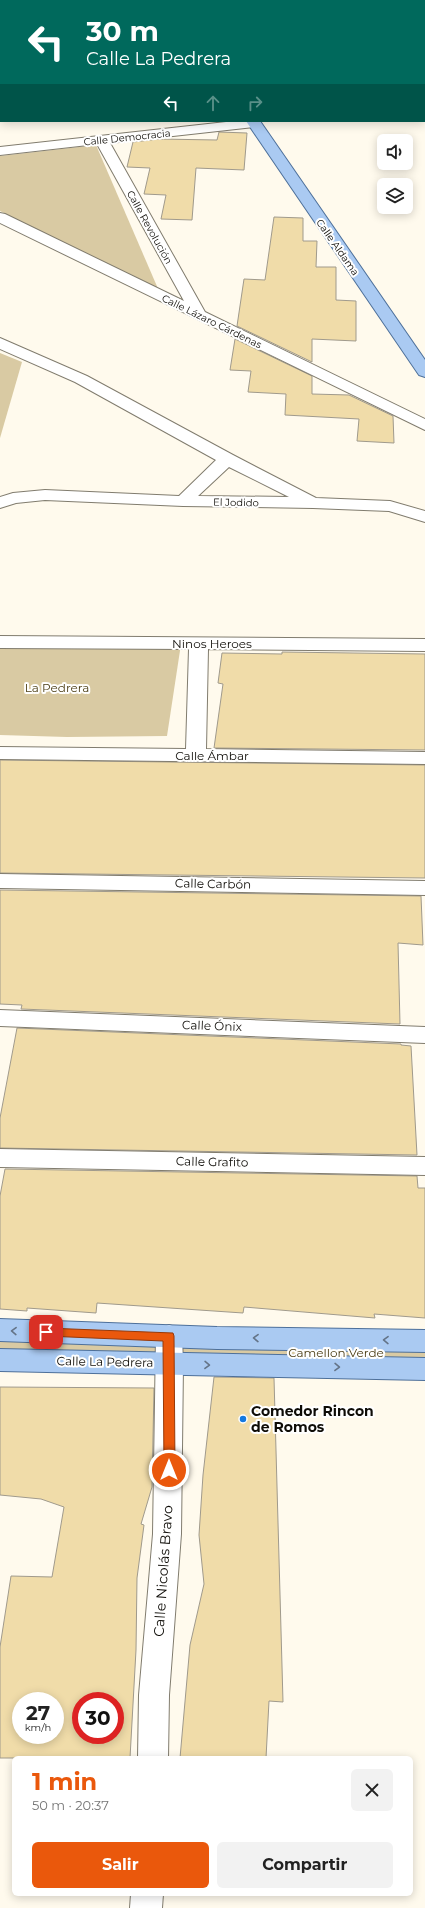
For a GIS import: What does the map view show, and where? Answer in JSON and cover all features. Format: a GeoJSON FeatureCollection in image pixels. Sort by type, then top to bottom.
{"type":"FeatureCollection","features":[{"type":"Feature","properties":{"kind":"main road","name":"Calle Aldama"},"geometry":{"type":"LineString","coordinates":[[253,122],[425,372]]}},
{"type":"Feature","properties":{"kind":"main road"},"geometry":{"type":"LineString","coordinates":[[0,1330],[169,1336],[425,1340]]}},
{"type":"Feature","properties":{"kind":"main road","name":"Calle La Pedrera"},"geometry":{"type":"LineString","coordinates":[[0,1360],[425,1369]]}},
{"type":"Feature","properties":{"kind":"street","name":"Calle Democracia"},"geometry":{"type":"LineString","coordinates":[[0,151],[253,122]]}},
{"type":"Feature","properties":{"kind":"street","name":"Calle Revolución"},"geometry":{"type":"LineString","coordinates":[[101,140],[199,314]]}},
{"type":"Feature","properties":{"kind":"street","name":"Calle Lázaro Cárdenas"},"geometry":{"type":"LineString","coordinates":[[0,217],[425,425]]}},
{"type":"Feature","properties":{"kind":"street"},"geometry":{"type":"LineString","coordinates":[[0,343],[81,379],[227,459],[313,503]]}},
{"type":"Feature","properties":{"kind":"street"},"geometry":{"type":"LineString","coordinates":[[183,501],[227,459]]}},
{"type":"Feature","properties":{"kind":"street","name":"El Jodido"},"geometry":{"type":"LineString","coordinates":[[0,503],[13,498],[45,495],[183,501],[313,503],[390,506],[425,517]]}},
{"type":"Feature","properties":{"kind":"street","name":"Ninos Heroes"},"geometry":{"type":"LineString","coordinates":[[0,642],[425,645]]}},
{"type":"Feature","properties":{"kind":"street"},"geometry":{"type":"LineString","coordinates":[[196,756],[199,644]]}},
{"type":"Feature","properties":{"kind":"street","name":"Calle Ámbar"},"geometry":{"type":"LineString","coordinates":[[0,754],[425,758]]}},
{"type":"Feature","properties":{"kind":"street","name":"Calle Carbón"},"geometry":{"type":"LineString","coordinates":[[0,881],[425,888]]}},
{"type":"Feature","properties":{"kind":"street","name":"Calle Ónix"},"geometry":{"type":"LineString","coordinates":[[0,1018],[425,1035]]}},
{"type":"Feature","properties":{"kind":"street","name":"Calle Grafito"},"geometry":{"type":"LineString","coordinates":[[0,1158],[425,1166]]}},
{"type":"Feature","properties":{"kind":"street","name":"Calle Nicolás Bravo"},"geometry":{"type":"LineString","coordinates":[[153,1756],[154,1695],[168,1534],[169,1336]]}},
{"type":"Feature","properties":{"kind":"street"},"geometry":{"type":"LineString","coordinates":[[146,1908],[147,1896]]}},
{"type":"Feature","properties":{"kind":"green space"},"geometry":{"type":"Polygon","coordinates":[[[96,145],[159,291],[0,211],[0,156],[96,145]]]}},
{"type":"Feature","properties":{"kind":"green space"},"geometry":{"type":"Polygon","coordinates":[[[0,353],[22,362],[0,438],[0,353]]]}},
{"type":"Feature","properties":{"kind":"green space","name":"La Pedrera"},"geometry":{"type":"Polygon","coordinates":[[[0,639],[181,644],[167,736],[67,737],[0,735],[0,639]]]}},
{"type":"Feature","properties":{"kind":"green space","name":"Camellon Verde"},"geometry":{"type":"Polygon","coordinates":[[[0,1334],[425,1342],[425,1368],[0,1359],[0,1334]]]}},
{"type":"Feature","properties":{"kind":"building"},"geometry":{"type":"Polygon","coordinates":[[[219,132],[247,133],[244,170],[196,168],[192,220],[161,219],[166,195],[144,194],[150,168],[127,167],[133,142],[159,139],[217,140],[219,132]]]}},
{"type":"Feature","properties":{"kind":"building"},"geometry":{"type":"Polygon","coordinates":[[[274,217],[303,218],[303,241],[317,241],[316,267],[336,267],[336,300],[356,301],[356,341],[312,339],[312,362],[237,326],[244,279],[265,280],[274,217]]]}},
{"type":"Feature","properties":{"kind":"building"},"geometry":{"type":"Polygon","coordinates":[[[235,339],[312,376],[312,394],[349,395],[393,416],[394,443],[357,441],[359,419],[285,415],[286,394],[248,392],[251,371],[230,370],[235,339]]]}},
{"type":"Feature","properties":{"kind":"building"},"geometry":{"type":"Polygon","coordinates":[[[282,652],[425,654],[425,750],[214,748],[223,684],[218,683],[222,653],[282,654],[282,652]]]}},
{"type":"Feature","properties":{"kind":"building"},"geometry":{"type":"Polygon","coordinates":[[[0,760],[425,765],[425,878],[0,873],[0,760]]]}},
{"type":"Feature","properties":{"kind":"building"},"geometry":{"type":"Polygon","coordinates":[[[0,890],[421,896],[423,945],[398,943],[400,1024],[21,1009],[22,1005],[0,1004],[0,890]]]}},
{"type":"Feature","properties":{"kind":"building"},"geometry":{"type":"Polygon","coordinates":[[[17,1028],[401,1044],[411,1046],[417,1155],[0,1148],[0,1118],[17,1028]]]}},
{"type":"Feature","properties":{"kind":"building"},"geometry":{"type":"Polygon","coordinates":[[[5,1169],[417,1176],[418,1188],[425,1188],[425,1318],[374,1314],[375,1318],[244,1307],[243,1313],[97,1303],[96,1313],[27,1308],[27,1311],[0,1309],[0,1196],[5,1169]]]}},
{"type":"Feature","properties":{"kind":"building"},"geometry":{"type":"Polygon","coordinates":[[[214,1377],[274,1378],[283,1702],[269,1701],[266,1756],[180,1756],[190,1645],[204,1584],[199,1535],[203,1475],[214,1377]]]}},
{"type":"Feature","properties":{"kind":"building"},"geometry":{"type":"Polygon","coordinates":[[[0,1387],[154,1388],[152,1487],[141,1524],[144,1525],[137,1578],[136,1650],[130,1756],[12,1756],[12,1758],[0,1758],[0,1647],[11,1576],[52,1577],[64,1507],[41,1499],[0,1495],[0,1387]]]}},
{"type":"Feature","properties":{"kind":"place","name":"Comedor Rincon de Romos"},"geometry":{"type":"Point","coordinates":[243,1419]}},
{"type":"Feature","properties":{"kind":"route"},"geometry":{"type":"LineString","coordinates":[[46,1332],[169,1336],[169,1470]]}}]}
